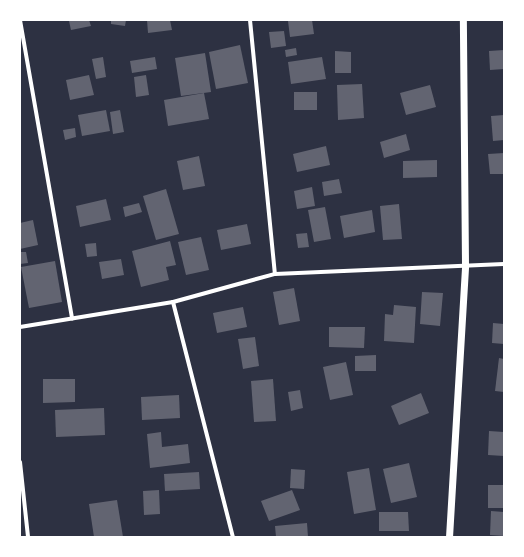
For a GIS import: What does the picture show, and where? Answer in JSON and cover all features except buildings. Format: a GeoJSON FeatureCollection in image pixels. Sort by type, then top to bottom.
{"type":"FeatureCollection","features":[{"type":"Feature","properties":{"kind":"street"},"geometry":{"type":"LineString","coordinates":[[20,20],[72,319]]}},
{"type":"Feature","properties":{"kind":"street"},"geometry":{"type":"LineString","coordinates":[[250,20],[275,274]]}},
{"type":"Feature","properties":{"kind":"street"},"geometry":{"type":"LineString","coordinates":[[449,537],[465,264],[463,20]]}},
{"type":"Feature","properties":{"kind":"street"},"geometry":{"type":"LineString","coordinates":[[20,327],[173,302],[275,274],[465,264],[504,264]]}},
{"type":"Feature","properties":{"kind":"street"},"geometry":{"type":"LineString","coordinates":[[173,302],[233,537]]}},
{"type":"Feature","properties":{"kind":"street"},"geometry":{"type":"LineString","coordinates":[[20,462],[28,537]]}}]}
